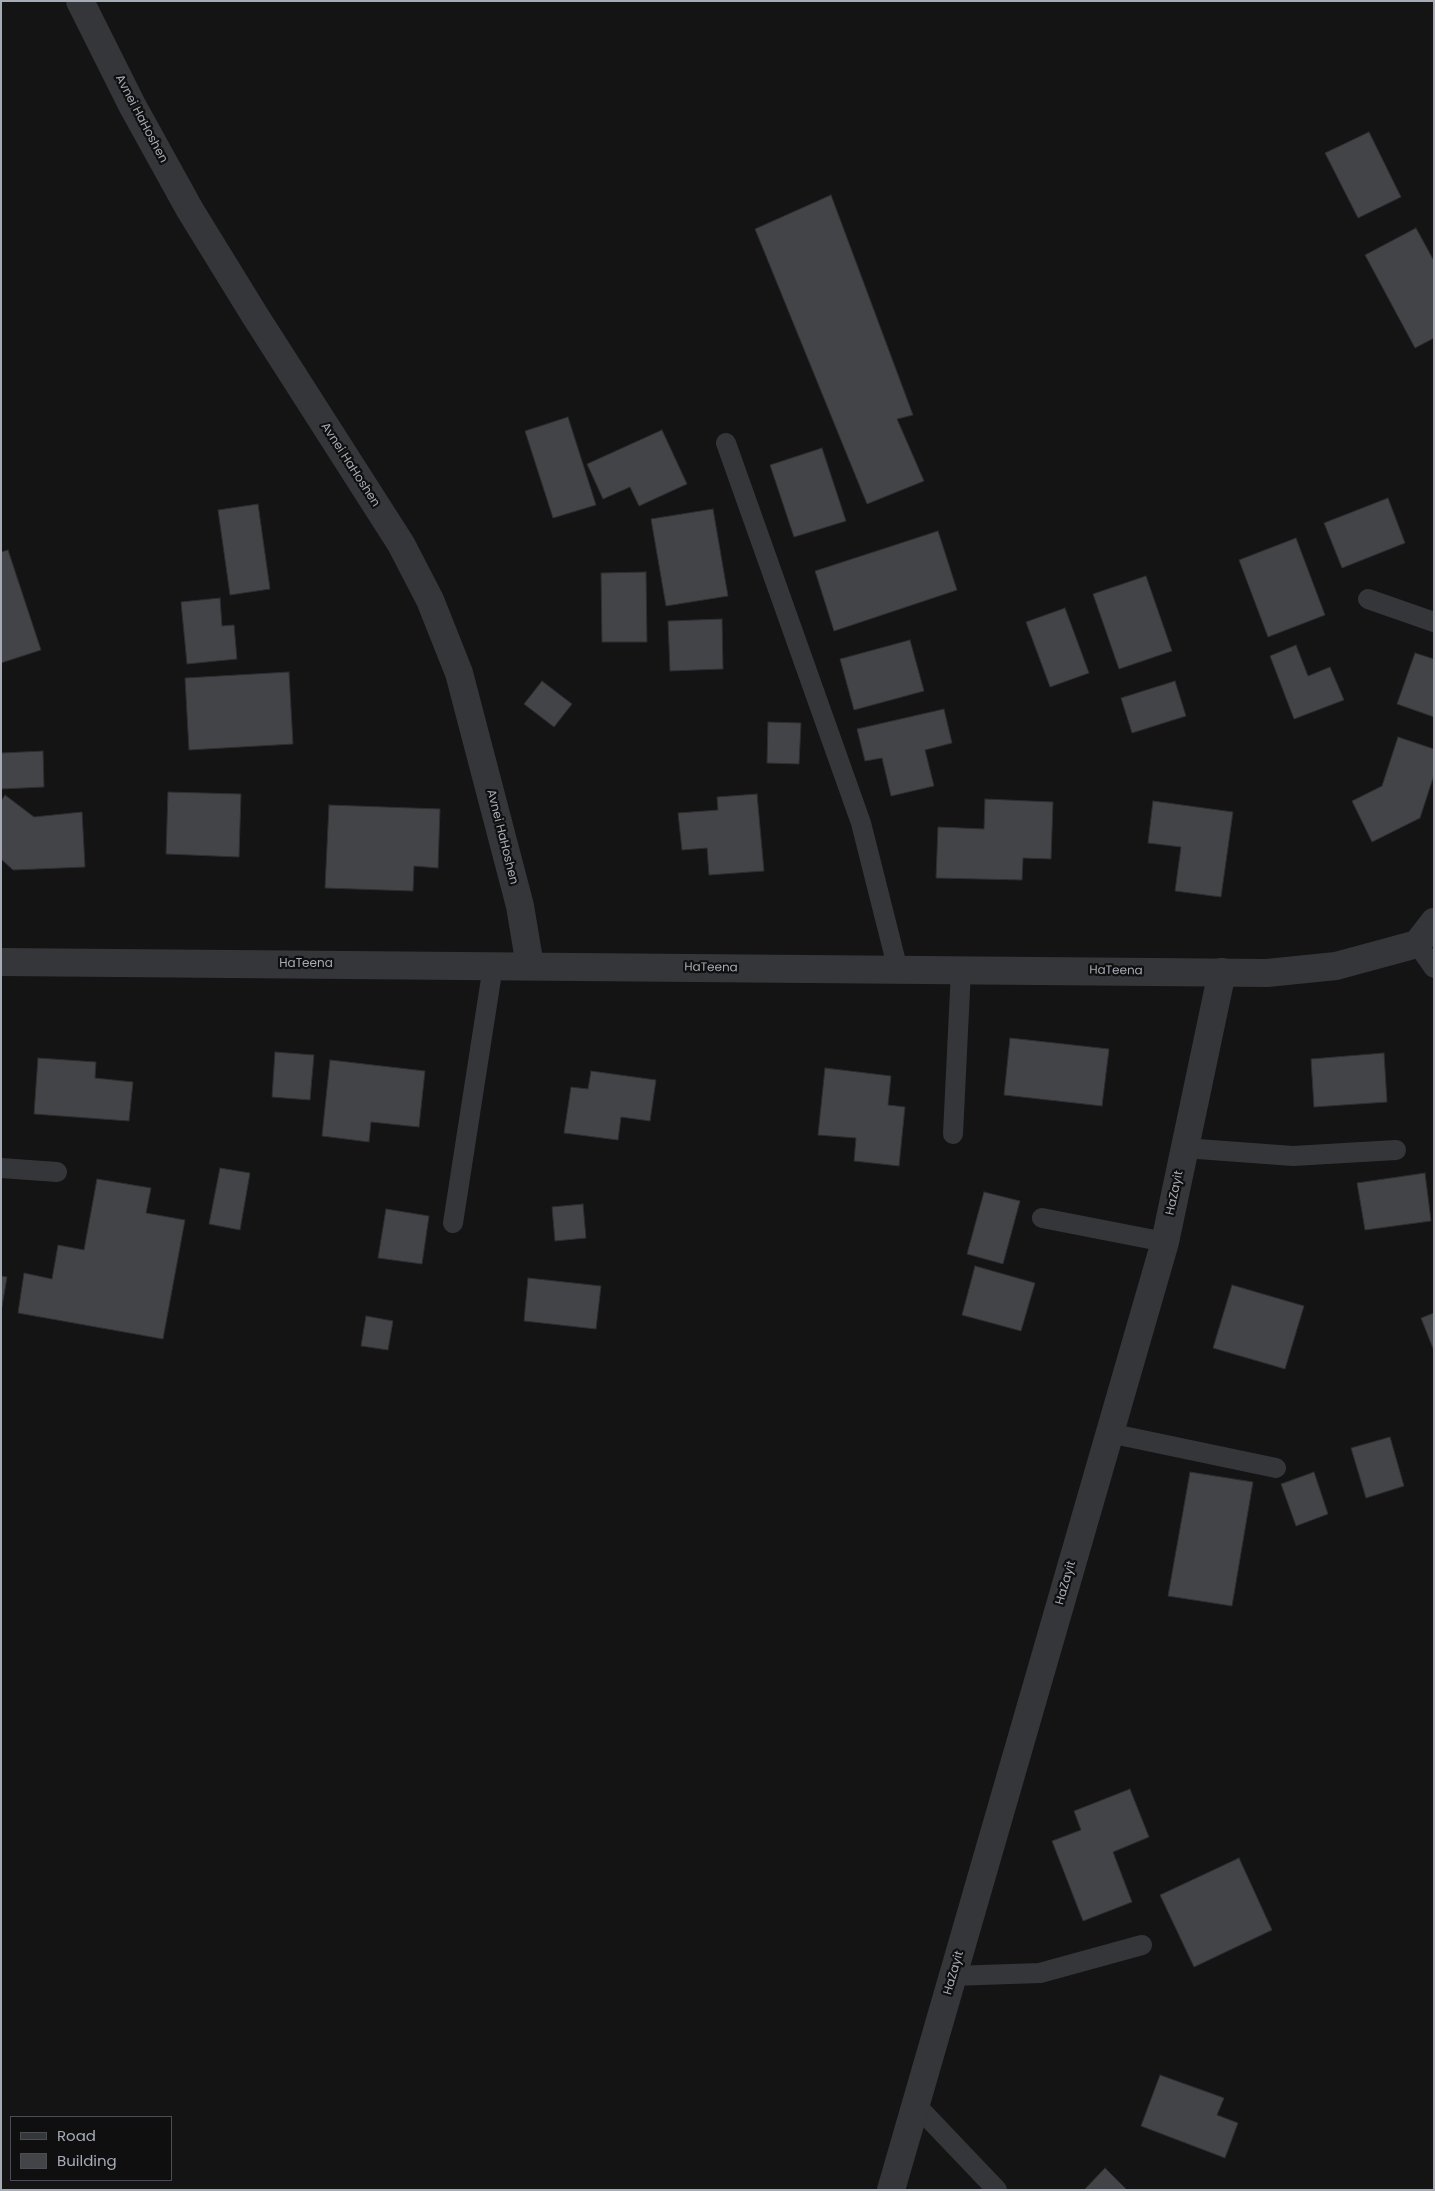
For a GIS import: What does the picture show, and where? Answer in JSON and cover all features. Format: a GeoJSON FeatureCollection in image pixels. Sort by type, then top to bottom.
{"type":"FeatureCollection","features":[{"type":"Feature","properties":{"kind":"street","name":"Avnei HaHoshen"},"geometry":{"type":"LineString","coordinates":[[80,1],[132,105],[190,210],[264,330],[402,544],[430,600],[459,673],[520,906],[530,966]]}},
{"type":"Feature","properties":{"kind":"street"},"geometry":{"type":"LineString","coordinates":[[1417,944],[1434,922]]}},
{"type":"Feature","properties":{"kind":"street","name":"HaTeena"},"geometry":{"type":"LineString","coordinates":[[1,962],[1267,973],[1336,966],[1417,944]]}},
{"type":"Feature","properties":{"kind":"street","name":"HaZayit"},"geometry":{"type":"LineString","coordinates":[[891,2190],[1165,1242],[1222,972]]}},
{"type":"Feature","properties":{"kind":"lane"},"geometry":{"type":"LineString","coordinates":[[726,443],[861,823],[898,970]]}},
{"type":"Feature","properties":{"kind":"lane"},"geometry":{"type":"LineString","coordinates":[[1368,598],[1434,622]]}},
{"type":"Feature","properties":{"kind":"lane"},"geometry":{"type":"LineString","coordinates":[[1417,944],[1434,968]]}},
{"type":"Feature","properties":{"kind":"lane"},"geometry":{"type":"LineString","coordinates":[[453,1223],[493,966]]}},
{"type":"Feature","properties":{"kind":"lane"},"geometry":{"type":"LineString","coordinates":[[953,1134],[961,970]]}},
{"type":"Feature","properties":{"kind":"lane"},"geometry":{"type":"LineString","coordinates":[[1184,1148],[1293,1156],[1396,1150]]}},
{"type":"Feature","properties":{"kind":"lane"},"geometry":{"type":"LineString","coordinates":[[1,1168],[57,1172]]}},
{"type":"Feature","properties":{"kind":"lane"},"geometry":{"type":"LineString","coordinates":[[1042,1218],[1165,1242]]}},
{"type":"Feature","properties":{"kind":"lane"},"geometry":{"type":"LineString","coordinates":[[1109,1433],[1276,1468]]}},
{"type":"Feature","properties":{"kind":"lane"},"geometry":{"type":"LineString","coordinates":[[952,1976],[1040,1973],[1142,1945]]}},
{"type":"Feature","properties":{"kind":"lane"},"geometry":{"type":"LineString","coordinates":[[916,2105],[998,2190]]}},
{"type":"Feature","properties":{"kind":"building"},"geometry":{"type":"Polygon","coordinates":[[[1369,132],[1401,197],[1358,218],[1325,153],[1369,132]]]}},
{"type":"Feature","properties":{"kind":"building"},"geometry":{"type":"Polygon","coordinates":[[[831,195],[913,415],[897,419],[924,481],[867,504],[755,229],[831,195]]]}},
{"type":"Feature","properties":{"kind":"building"},"geometry":{"type":"Polygon","coordinates":[[[1416,228],[1434,261],[1434,338],[1415,348],[1365,255],[1416,228]]]}},
{"type":"Feature","properties":{"kind":"building"},"geometry":{"type":"Polygon","coordinates":[[[568,417],[596,505],[553,518],[525,431],[568,417]]]}},
{"type":"Feature","properties":{"kind":"building"},"geometry":{"type":"Polygon","coordinates":[[[662,430],[687,484],[639,506],[630,487],[603,499],[587,464],[662,430]]]}},
{"type":"Feature","properties":{"kind":"building"},"geometry":{"type":"Polygon","coordinates":[[[822,448],[846,521],[794,537],[770,465],[822,448]]]}},
{"type":"Feature","properties":{"kind":"building"},"geometry":{"type":"Polygon","coordinates":[[[1388,498],[1405,543],[1342,568],[1324,523],[1388,498]]]}},
{"type":"Feature","properties":{"kind":"building"},"geometry":{"type":"Polygon","coordinates":[[[258,504],[270,589],[230,595],[218,510],[258,504]]]}},
{"type":"Feature","properties":{"kind":"building"},"geometry":{"type":"Polygon","coordinates":[[[713,509],[728,596],[666,606],[651,519],[713,509]]]}},
{"type":"Feature","properties":{"kind":"building"},"geometry":{"type":"Polygon","coordinates":[[[938,531],[957,590],[834,631],[815,571],[938,531]]]}},
{"type":"Feature","properties":{"kind":"building"},"geometry":{"type":"Polygon","coordinates":[[[1296,538],[1325,615],[1268,637],[1239,560],[1296,538]]]}},
{"type":"Feature","properties":{"kind":"building"},"geometry":{"type":"Polygon","coordinates":[[[8,550],[41,650],[1,663],[1,552],[8,550]]]}},
{"type":"Feature","properties":{"kind":"building"},"geometry":{"type":"Polygon","coordinates":[[[646,572],[647,642],[602,642],[601,573],[646,572]]]}},
{"type":"Feature","properties":{"kind":"building"},"geometry":{"type":"Polygon","coordinates":[[[1146,576],[1172,651],[1119,669],[1093,594],[1146,576]]]}},
{"type":"Feature","properties":{"kind":"building"},"geometry":{"type":"Polygon","coordinates":[[[220,598],[222,626],[234,625],[237,659],[187,664],[181,602],[220,598]]]}},
{"type":"Feature","properties":{"kind":"building"},"geometry":{"type":"Polygon","coordinates":[[[1065,608],[1089,673],[1050,687],[1026,622],[1065,608]]]}},
{"type":"Feature","properties":{"kind":"building"},"geometry":{"type":"Polygon","coordinates":[[[722,619],[723,669],[670,671],[668,621],[722,619]]]}},
{"type":"Feature","properties":{"kind":"building"},"geometry":{"type":"Polygon","coordinates":[[[910,640],[924,691],[854,710],[840,659],[910,640]]]}},
{"type":"Feature","properties":{"kind":"building"},"geometry":{"type":"Polygon","coordinates":[[[1296,645],[1308,676],[1330,667],[1344,700],[1294,719],[1270,656],[1296,645]]]}},
{"type":"Feature","properties":{"kind":"building"},"geometry":{"type":"Polygon","coordinates":[[[1415,653],[1434,659],[1434,717],[1397,704],[1415,653]]]}},
{"type":"Feature","properties":{"kind":"building"},"geometry":{"type":"Polygon","coordinates":[[[289,672],[293,744],[189,750],[185,678],[289,672]]]}},
{"type":"Feature","properties":{"kind":"building"},"geometry":{"type":"Polygon","coordinates":[[[542,681],[572,704],[554,727],[524,704],[542,681]]]}},
{"type":"Feature","properties":{"kind":"building"},"geometry":{"type":"Polygon","coordinates":[[[1175,681],[1186,716],[1132,733],[1121,698],[1175,681]]]}},
{"type":"Feature","properties":{"kind":"building"},"geometry":{"type":"Polygon","coordinates":[[[944,709],[952,743],[925,750],[934,786],[891,796],[882,758],[865,761],[857,729],[944,709]]]}},
{"type":"Feature","properties":{"kind":"building"},"geometry":{"type":"Polygon","coordinates":[[[768,722],[801,723],[799,764],[767,763],[768,722]]]}},
{"type":"Feature","properties":{"kind":"building"},"geometry":{"type":"Polygon","coordinates":[[[1398,737],[1434,749],[1434,775],[1420,818],[1372,842],[1352,801],[1382,786],[1398,737]]]}},
{"type":"Feature","properties":{"kind":"building"},"geometry":{"type":"Polygon","coordinates":[[[43,751],[44,787],[1,789],[1,753],[43,751]]]}},
{"type":"Feature","properties":{"kind":"building"},"geometry":{"type":"Polygon","coordinates":[[[168,792],[241,794],[239,857],[166,854],[168,792]]]}},
{"type":"Feature","properties":{"kind":"building"},"geometry":{"type":"Polygon","coordinates":[[[757,794],[764,871],[709,875],[707,848],[682,850],[678,813],[718,810],[717,797],[757,794]]]}},
{"type":"Feature","properties":{"kind":"building"},"geometry":{"type":"Polygon","coordinates":[[[5,795],[34,817],[82,812],[85,867],[13,870],[1,859],[1,801],[5,795]]]}},
{"type":"Feature","properties":{"kind":"building"},"geometry":{"type":"Polygon","coordinates":[[[985,799],[1053,802],[1051,859],[1023,858],[1022,880],[936,878],[938,827],[984,829],[985,799]]]}},
{"type":"Feature","properties":{"kind":"building"},"geometry":{"type":"Polygon","coordinates":[[[1153,801],[1233,812],[1221,897],[1175,891],[1181,847],[1148,843],[1153,801]]]}},
{"type":"Feature","properties":{"kind":"building"},"geometry":{"type":"Polygon","coordinates":[[[329,805],[440,809],[438,868],[414,866],[413,891],[325,888],[329,805]]]}},
{"type":"Feature","properties":{"kind":"building"},"geometry":{"type":"Polygon","coordinates":[[[1010,1038],[1109,1049],[1102,1106],[1004,1095],[1010,1038]]]}},
{"type":"Feature","properties":{"kind":"building"},"geometry":{"type":"Polygon","coordinates":[[[275,1052],[314,1055],[310,1100],[272,1097],[275,1052]]]}},
{"type":"Feature","properties":{"kind":"building"},"geometry":{"type":"Polygon","coordinates":[[[1384,1053],[1387,1102],[1314,1107],[1311,1059],[1384,1053]]]}},
{"type":"Feature","properties":{"kind":"building"},"geometry":{"type":"Polygon","coordinates":[[[38,1058],[96,1062],[95,1078],[133,1082],[129,1121],[34,1114],[38,1058]]]}},
{"type":"Feature","properties":{"kind":"building"},"geometry":{"type":"Polygon","coordinates":[[[330,1060],[425,1071],[419,1127],[371,1122],[369,1142],[322,1136],[330,1060]]]}},
{"type":"Feature","properties":{"kind":"building"},"geometry":{"type":"Polygon","coordinates":[[[825,1068],[891,1076],[888,1105],[905,1107],[899,1166],[854,1161],[856,1138],[818,1135],[825,1068]]]}},
{"type":"Feature","properties":{"kind":"building"},"geometry":{"type":"Polygon","coordinates":[[[591,1071],[656,1080],[650,1121],[621,1117],[618,1140],[564,1133],[571,1087],[588,1089],[591,1071]]]}},
{"type":"Feature","properties":{"kind":"building"},"geometry":{"type":"Polygon","coordinates":[[[220,1168],[250,1173],[240,1230],[209,1224],[220,1168]]]}},
{"type":"Feature","properties":{"kind":"building"},"geometry":{"type":"Polygon","coordinates":[[[1425,1173],[1431,1221],[1365,1230],[1357,1183],[1425,1173]]]}},
{"type":"Feature","properties":{"kind":"building"},"geometry":{"type":"Polygon","coordinates":[[[97,1179],[151,1188],[146,1213],[185,1220],[163,1339],[18,1313],[24,1273],[52,1279],[58,1245],[84,1250],[97,1179]]]}},
{"type":"Feature","properties":{"kind":"building"},"geometry":{"type":"Polygon","coordinates":[[[984,1192],[1020,1201],[1003,1264],[967,1254],[984,1192]]]}},
{"type":"Feature","properties":{"kind":"building"},"geometry":{"type":"Polygon","coordinates":[[[583,1204],[586,1238],[555,1241],[552,1207],[583,1204]]]}},
{"type":"Feature","properties":{"kind":"building"},"geometry":{"type":"Polygon","coordinates":[[[386,1209],[429,1216],[422,1264],[378,1258],[386,1209]]]}},
{"type":"Feature","properties":{"kind":"building"},"geometry":{"type":"Polygon","coordinates":[[[975,1266],[1035,1283],[1021,1331],[962,1315],[975,1266]]]}},
{"type":"Feature","properties":{"kind":"building"},"geometry":{"type":"Polygon","coordinates":[[[1,1276],[7,1277],[1,1312],[1,1276]]]}},
{"type":"Feature","properties":{"kind":"building"},"geometry":{"type":"Polygon","coordinates":[[[528,1278],[601,1286],[596,1329],[524,1321],[528,1278]]]}},
{"type":"Feature","properties":{"kind":"building"},"geometry":{"type":"Polygon","coordinates":[[[1232,1285],[1304,1306],[1285,1369],[1213,1348],[1232,1285]]]}},
{"type":"Feature","properties":{"kind":"building"},"geometry":{"type":"Polygon","coordinates":[[[1434,1313],[1434,1351],[1421,1318],[1434,1313]]]}},
{"type":"Feature","properties":{"kind":"building"},"geometry":{"type":"Polygon","coordinates":[[[366,1316],[393,1321],[388,1350],[361,1346],[366,1316]]]}},
{"type":"Feature","properties":{"kind":"building"},"geometry":{"type":"Polygon","coordinates":[[[1390,1437],[1404,1486],[1366,1498],[1351,1448],[1390,1437]]]}},
{"type":"Feature","properties":{"kind":"building"},"geometry":{"type":"Polygon","coordinates":[[[1190,1472],[1253,1482],[1232,1606],[1168,1596],[1190,1472]]]}},
{"type":"Feature","properties":{"kind":"building"},"geometry":{"type":"Polygon","coordinates":[[[1314,1472],[1328,1514],[1296,1526],[1281,1484],[1314,1472]]]}},
{"type":"Feature","properties":{"kind":"building"},"geometry":{"type":"Polygon","coordinates":[[[1130,1789],[1149,1837],[1113,1852],[1132,1902],[1083,1921],[1052,1841],[1081,1830],[1074,1811],[1130,1789]]]}},
{"type":"Feature","properties":{"kind":"building"},"geometry":{"type":"Polygon","coordinates":[[[1239,1858],[1272,1930],[1194,1967],[1160,1895],[1239,1858]]]}},
{"type":"Feature","properties":{"kind":"building"},"geometry":{"type":"Polygon","coordinates":[[[1160,2075],[1224,2098],[1217,2115],[1238,2123],[1225,2158],[1141,2126],[1160,2075]]]}},
{"type":"Feature","properties":{"kind":"building"},"geometry":{"type":"Polygon","coordinates":[[[1105,2168],[1127,2190],[1084,2190],[1105,2168]]]}}]}
